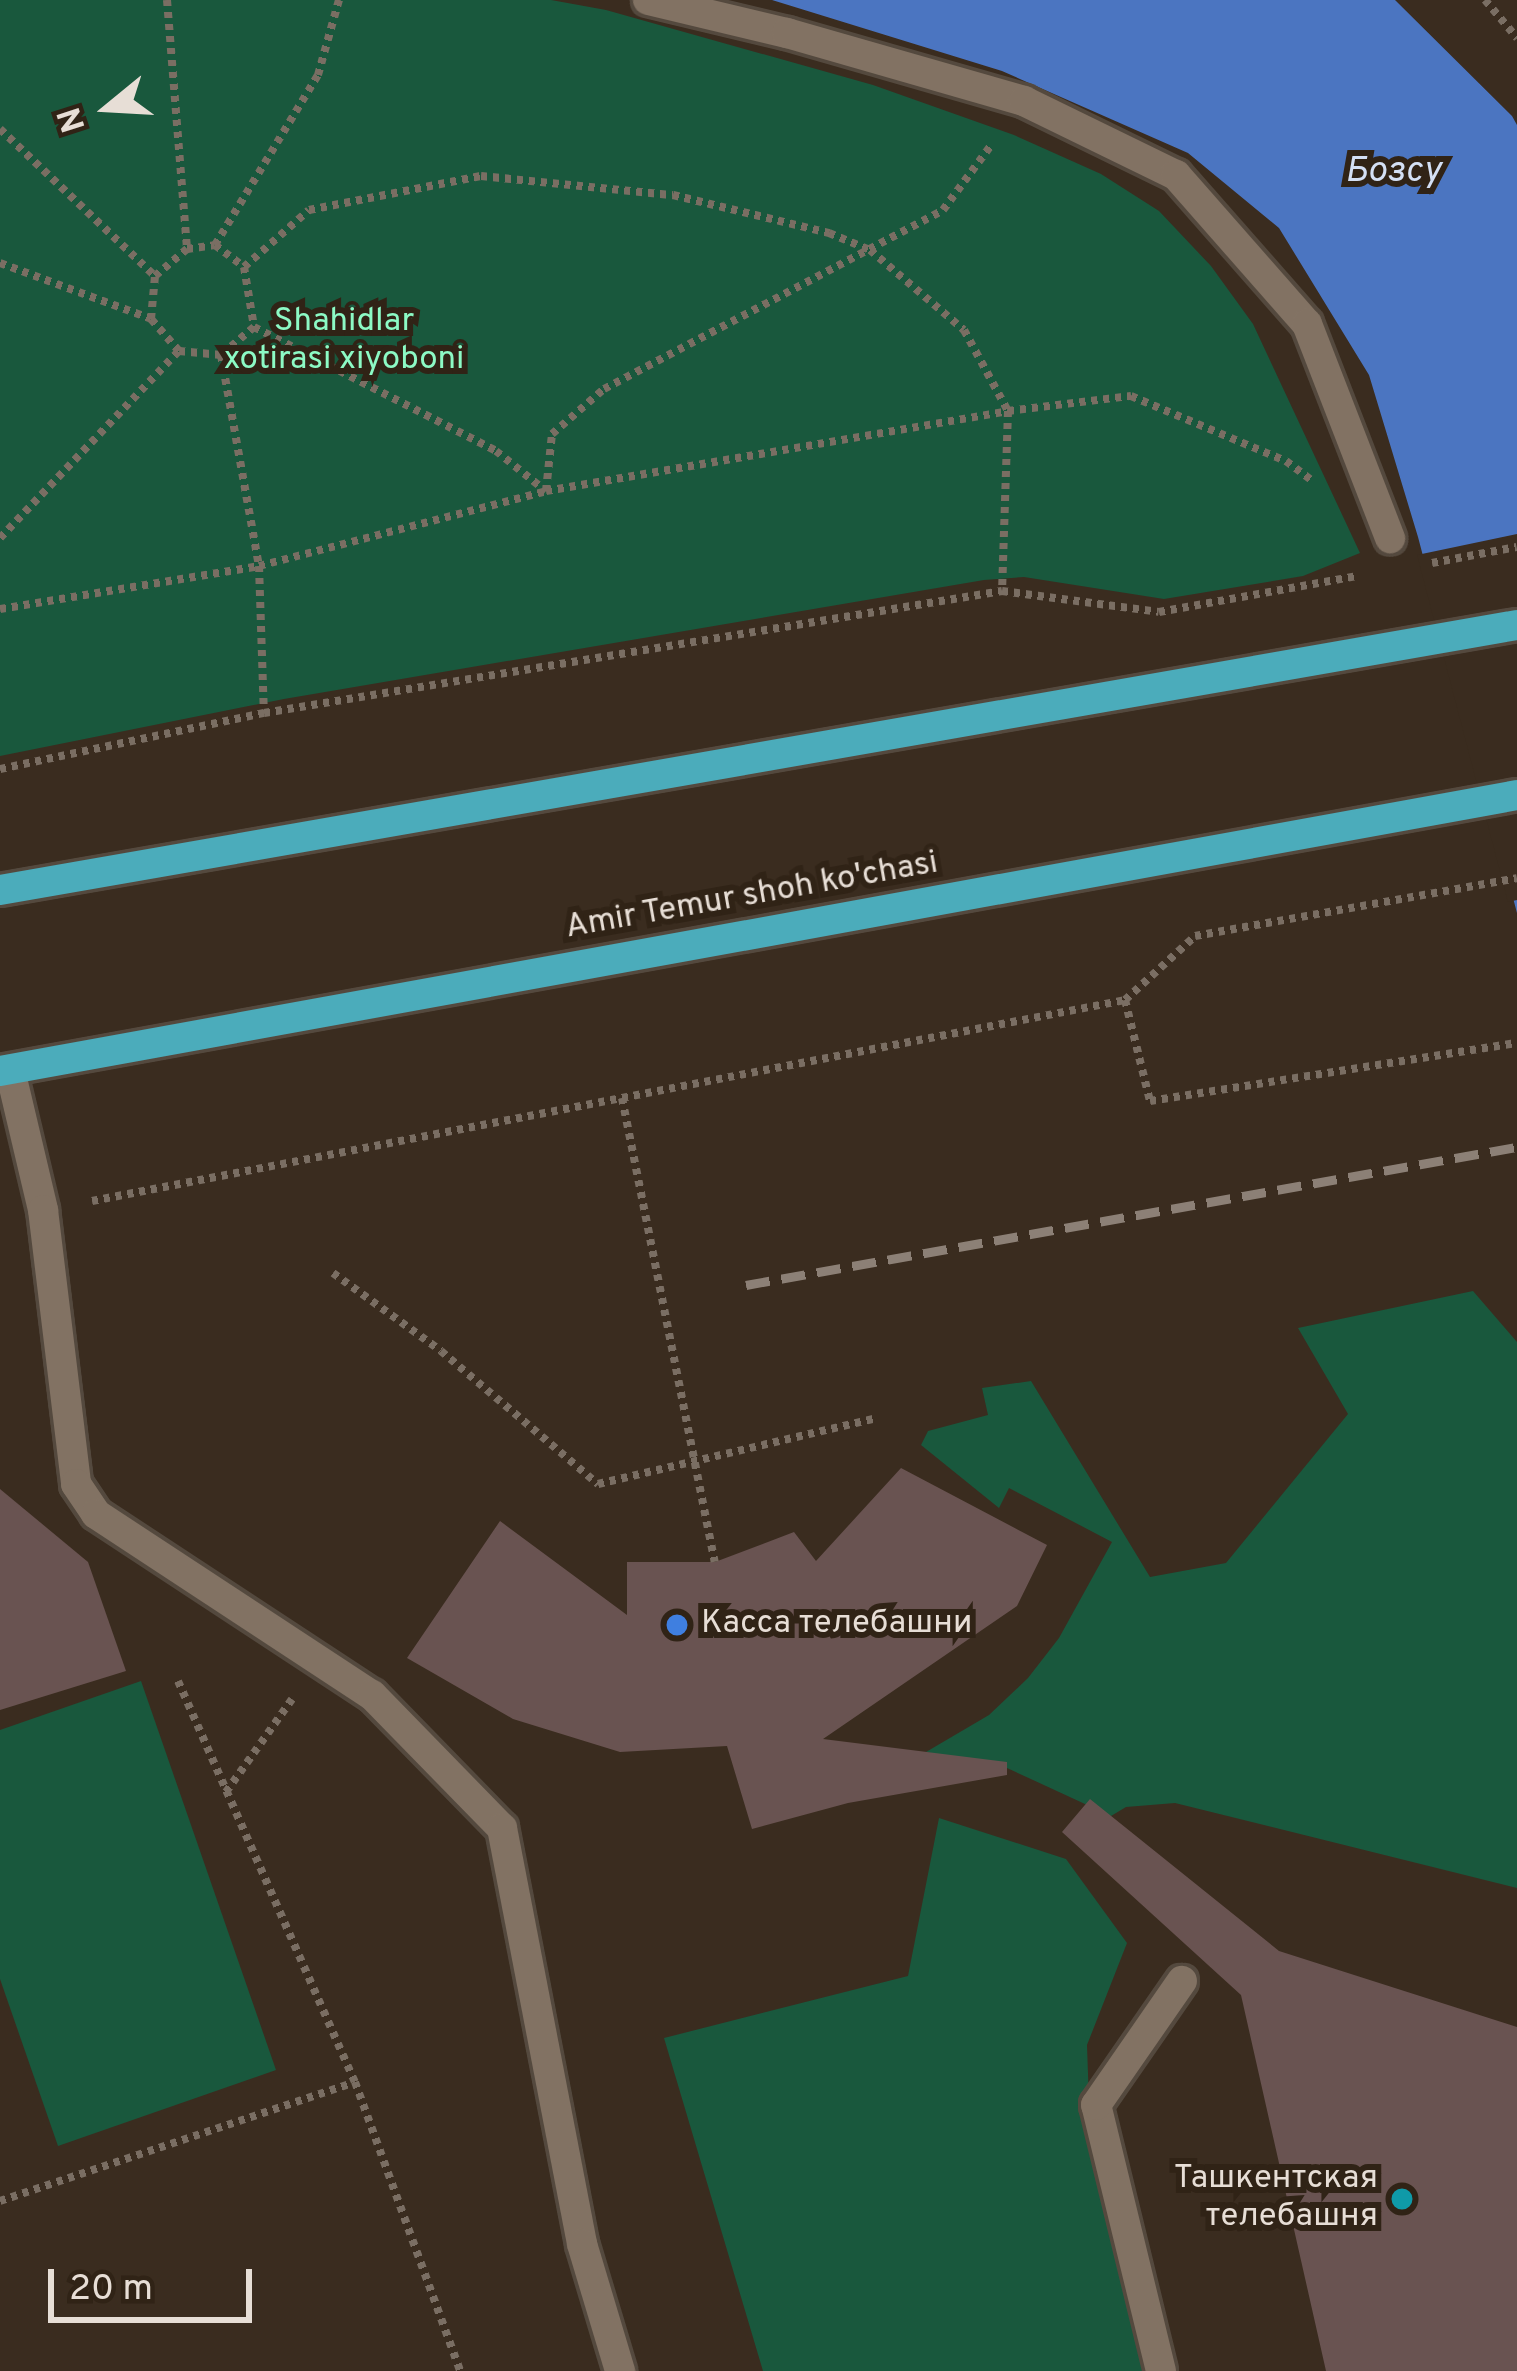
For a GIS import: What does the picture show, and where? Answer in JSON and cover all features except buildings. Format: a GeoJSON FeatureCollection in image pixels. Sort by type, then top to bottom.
{"type":"FeatureCollection","features":[{"type":"Feature","properties":{"kind":"main road"},"geometry":{"type":"LineString","coordinates":[[0,890],[1517,625]]}},
{"type":"Feature","properties":{"kind":"main road","name":"Amir Temur shoh ko'chasi"},"geometry":{"type":"LineString","coordinates":[[5,1071],[1517,795]]}},
{"type":"Feature","properties":{"kind":"street"},"geometry":{"type":"LineString","coordinates":[[648,0],[1024,101],[1176,175],[1307,324],[1390,538]]}},
{"type":"Feature","properties":{"kind":"street"},"geometry":{"type":"LineString","coordinates":[[5,1071],[43,1210],[76,1484],[96,1514],[372,1695],[502,1828],[582,2244],[620,2371]]}},
{"type":"Feature","properties":{"kind":"street"},"geometry":{"type":"LineString","coordinates":[[1161,2371],[1096,2105],[1182,1981]]}},
{"type":"Feature","properties":{"kind":"path"},"geometry":{"type":"LineString","coordinates":[[167,0],[187,249]]}},
{"type":"Feature","properties":{"kind":"path"},"geometry":{"type":"LineString","coordinates":[[215,245],[318,75],[338,0]]}},
{"type":"Feature","properties":{"kind":"path"},"geometry":{"type":"LineString","coordinates":[[1485,0],[1517,38]]}},
{"type":"Feature","properties":{"kind":"path"},"geometry":{"type":"LineString","coordinates":[[547,491],[552,434],[604,389],[943,210],[1024,101]]}},
{"type":"Feature","properties":{"kind":"path"},"geometry":{"type":"LineString","coordinates":[[0,129],[155,276]]}},
{"type":"Feature","properties":{"kind":"path"},"geometry":{"type":"LineString","coordinates":[[244,267],[309,210],[481,176],[673,195],[829,232],[870,250],[964,330],[1008,410],[1002,591]]}},
{"type":"Feature","properties":{"kind":"path"},"geometry":{"type":"LineString","coordinates":[[151,319],[155,276],[187,249],[215,245],[244,267],[254,327]]}},
{"type":"Feature","properties":{"kind":"path"},"geometry":{"type":"LineString","coordinates":[[0,263],[151,319],[179,351],[221,355],[254,327]]}},
{"type":"Feature","properties":{"kind":"path"},"geometry":{"type":"LineString","coordinates":[[254,327],[496,451],[547,491]]}},
{"type":"Feature","properties":{"kind":"path"},"geometry":{"type":"LineString","coordinates":[[0,538],[179,351]]}},
{"type":"Feature","properties":{"kind":"path"},"geometry":{"type":"LineString","coordinates":[[221,355],[259,566],[264,713]]}},
{"type":"Feature","properties":{"kind":"path"},"geometry":{"type":"LineString","coordinates":[[0,609],[259,566],[547,491],[1008,410],[1131,396],[1286,461],[1320,486]]}},
{"type":"Feature","properties":{"kind":"path"},"geometry":{"type":"LineString","coordinates":[[1428,563],[1517,547]]}},
{"type":"Feature","properties":{"kind":"path"},"geometry":{"type":"LineString","coordinates":[[0,770],[264,713],[1002,591],[1159,612],[1360,575]]}},
{"type":"Feature","properties":{"kind":"path"},"geometry":{"type":"LineString","coordinates":[[43,1210],[1125,1000],[1195,936],[1517,878]]}},
{"type":"Feature","properties":{"kind":"path"},"geometry":{"type":"LineString","coordinates":[[1125,1000],[1150,1101],[1517,1043]]}},
{"type":"Feature","properties":{"kind":"path"},"geometry":{"type":"LineString","coordinates":[[622,1098],[715,1562]]}},
{"type":"Feature","properties":{"kind":"path"},"geometry":{"type":"LineString","coordinates":[[333,1273],[441,1351],[598,1484],[874,1419]]}},
{"type":"Feature","properties":{"kind":"path"},"geometry":{"type":"LineString","coordinates":[[226,1792],[321,1659]]}},
{"type":"Feature","properties":{"kind":"path"},"geometry":{"type":"LineString","coordinates":[[178,1682],[355,2082],[460,2371]]}},
{"type":"Feature","properties":{"kind":"path"},"geometry":{"type":"LineString","coordinates":[[0,2201],[355,2082]]}},
{"type":"Feature","properties":{"kind":"green space","name":"Shahidlar xotirasi xiyoboni"},"geometry":{"type":"Polygon","coordinates":[[[0,0],[551,0],[606,10],[873,85],[1014,135],[1101,174],[1159,211],[1211,266],[1253,324],[1360,553],[1303,576],[1164,599],[1024,577],[984,580],[284,699],[0,756],[0,0]]]}},
{"type":"Feature","properties":{"kind":"green space"},"geometry":{"type":"Polygon","coordinates":[[[1473,1291],[1517,1342],[1517,1888],[1175,1803],[1126,1807],[1111,1816],[1007,1768],[926,1752],[989,1715],[1028,1678],[1059,1638],[1112,1542],[1009,1488],[999,1508],[921,1445],[928,1431],[988,1415],[982,1388],[1031,1381],[1150,1577],[1226,1563],[1348,1414],[1298,1328],[1473,1291]]]}},
{"type":"Feature","properties":{"kind":"green space"},"geometry":{"type":"Polygon","coordinates":[[[141,1681],[276,2070],[58,2146],[0,1979],[0,1730],[141,1681]]]}},
{"type":"Feature","properties":{"kind":"green space"},"geometry":{"type":"Polygon","coordinates":[[[939,1818],[1066,1859],[1127,1943],[1087,2045],[1090,2131],[1143,2371],[763,2371],[664,2038],[908,1976],[939,1818]]]}},
{"type":"Feature","properties":{"kind":"water","name":"Бозсу"},"geometry":{"type":"Polygon","coordinates":[[[772,0],[1395,0],[1512,116],[1517,125],[1517,913],[1418,537],[1369,375],[1279,228],[1188,153],[1002,71],[772,0]]]}},
{"type":"Feature","properties":{"kind":"pier"},"geometry":{"type":"Polygon","coordinates":[[[1517,534],[1517,900],[1508,902],[1417,555],[1517,534]]]}},
{"type":"Feature","properties":{"kind":"railway"},"geometry":{"type":"LineString","coordinates":[[746,1285],[1517,1147]]}},
{"type":"Feature","properties":{"kind":"place","name":"Касса телебашни"},"geometry":{"type":"Point","coordinates":[677,1625]}},
{"type":"Feature","properties":{"kind":"place","name":"Ташкентская телебашня"},"geometry":{"type":"Point","coordinates":[1402,2199]}}]}
